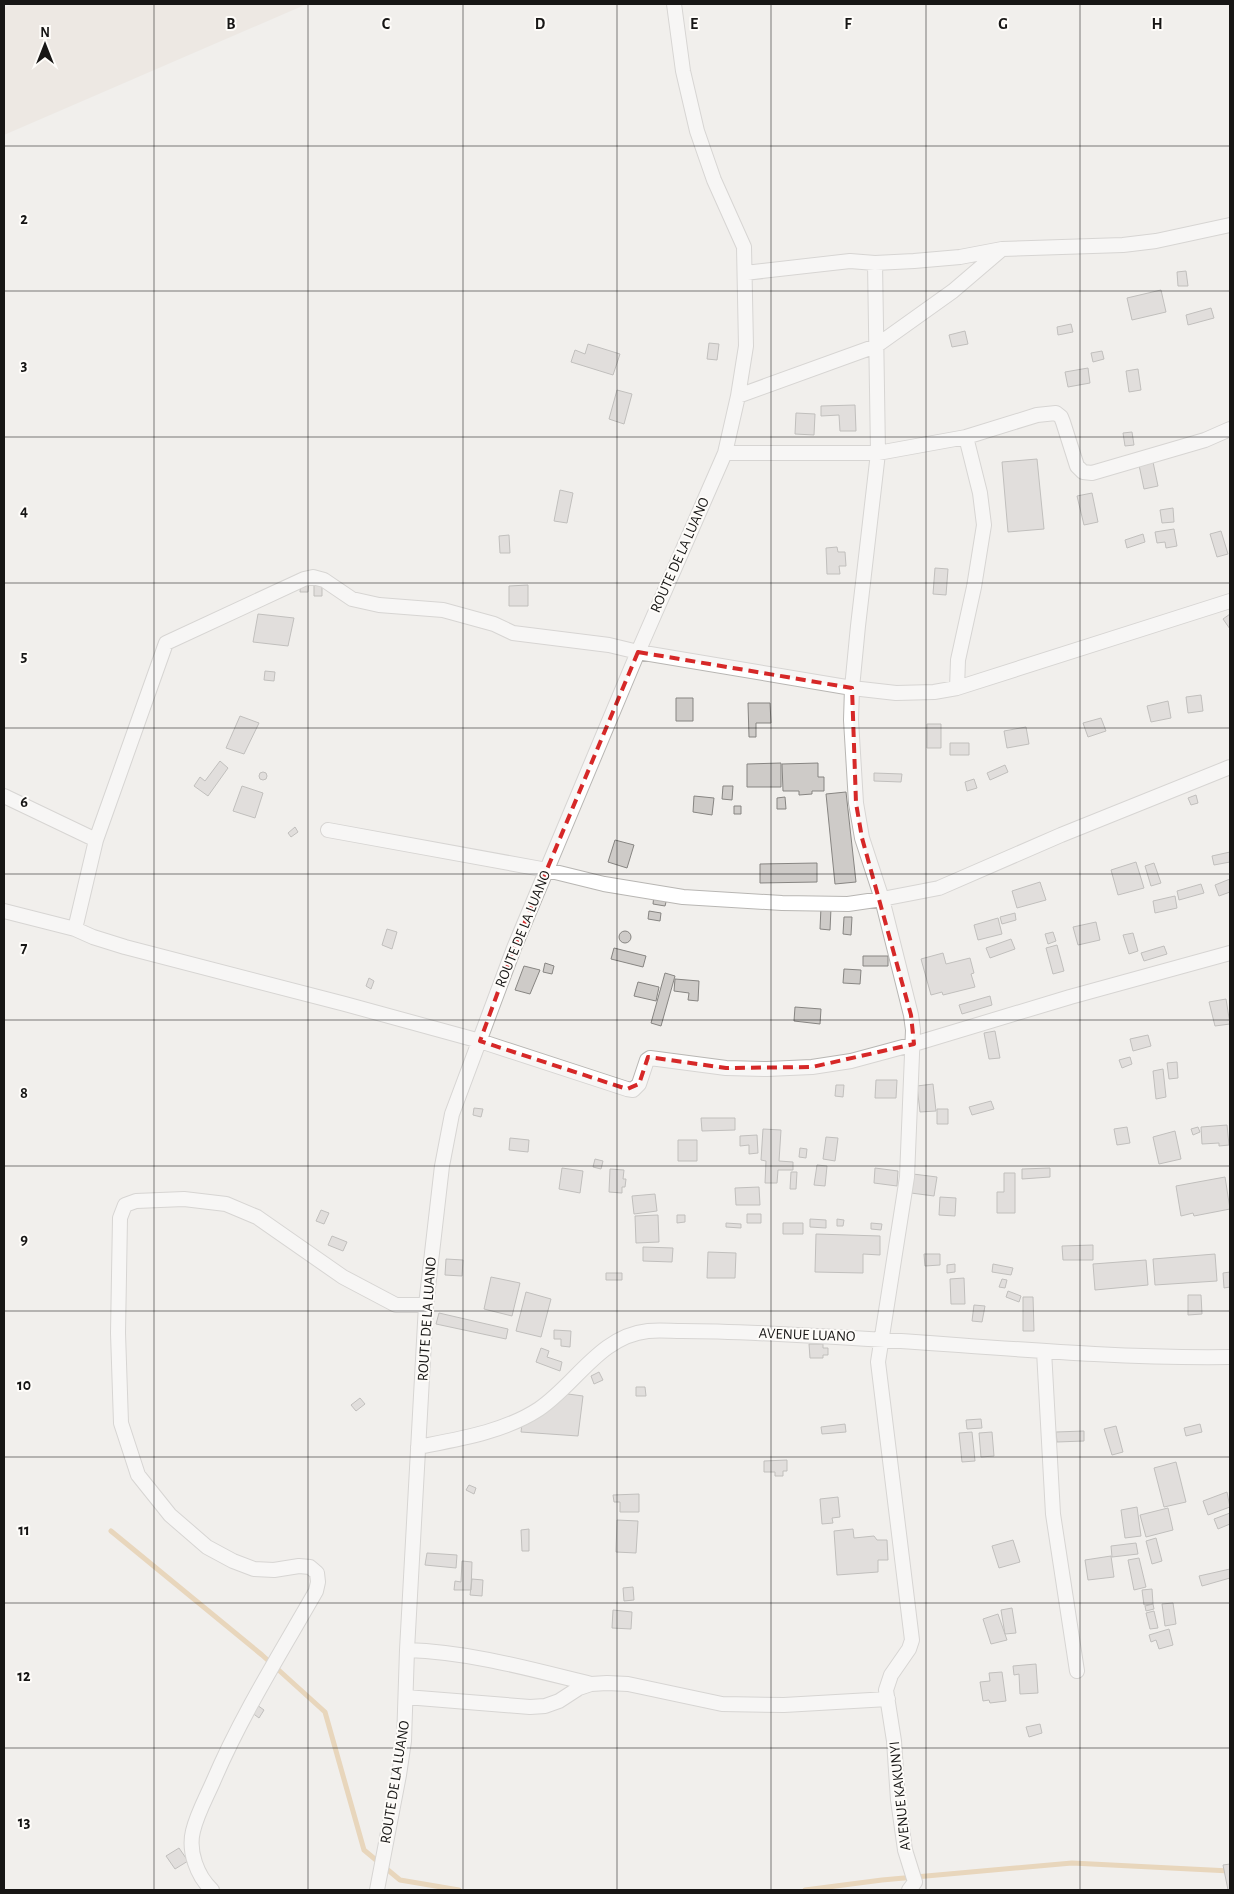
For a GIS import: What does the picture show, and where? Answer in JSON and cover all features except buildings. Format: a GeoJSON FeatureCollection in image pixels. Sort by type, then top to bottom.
{"type":"FeatureCollection","features":[{"type":"Feature","properties":{"kind":"street","name":"ROUTE DE LA LUANO"},"geometry":{"type":"LineString","coordinates":[[377,1890],[402,1762],[426,1305],[442,1166],[452,1114],[514,948],[638,652],[725,453],[738,396],[746,346],[744,247],[714,180],[696,131],[683,71],[674,4]]}},
{"type":"Feature","properties":{"kind":"street"},"geometry":{"type":"LineString","coordinates":[[745,273],[850,261],[875,262],[951,258],[1002,249],[1123,245],[1156,241],[1230,225]]}},
{"type":"Feature","properties":{"kind":"street"},"geometry":{"type":"LineString","coordinates":[[738,396],[876,346],[953,291],[1002,249]]}},
{"type":"Feature","properties":{"kind":"street"},"geometry":{"type":"LineString","coordinates":[[406,1697],[530,1707],[544,1706],[559,1701],[579,1688],[607,1682],[628,1684],[722,1704],[784,1705],[888,1699],[887,1685],[891,1675],[910,1648],[912,1640],[878,1362],[906,1177],[914,1044],[911,1015],[882,899],[862,838],[856,804],[851,720],[852,688],[878,453],[875,262]]}},
{"type":"Feature","properties":{"kind":"street"},"geometry":{"type":"LineString","coordinates":[[725,453],[878,453],[966,437],[1037,415],[1056,413],[1062,417],[1076,466],[1083,472],[1092,473],[1206,440],[1230,429]]}},
{"type":"Feature","properties":{"kind":"street"},"geometry":{"type":"LineString","coordinates":[[957,688],[958,660],[974,587],[984,525],[980,493],[966,437]]}},
{"type":"Feature","properties":{"kind":"street"},"geometry":{"type":"LineString","coordinates":[[75,929],[96,840],[166,643],[304,579],[324,580],[352,599],[379,605],[443,610],[494,624],[513,633],[596,643],[638,652],[852,688],[896,693],[934,692],[957,688],[1230,601]]}},
{"type":"Feature","properties":{"kind":"street"},"geometry":{"type":"LineString","coordinates":[[328,830],[547,870],[604,884],[683,897],[848,904],[939,888],[1062,835],[1230,767]]}},
{"type":"Feature","properties":{"kind":"street"},"geometry":{"type":"LineString","coordinates":[[4,796],[96,840]]}},
{"type":"Feature","properties":{"kind":"street"},"geometry":{"type":"LineString","coordinates":[[4,911],[75,929],[125,947],[345,1004],[480,1042],[633,1090],[639,1084],[647,1060],[653,1058],[726,1068],[812,1067],[851,1061],[1070,997],[1230,957]]}},
{"type":"Feature","properties":{"kind":"street"},"geometry":{"type":"LineString","coordinates":[[212,1890],[204,1883],[196,1867],[192,1850],[192,1832],[226,1750],[316,1591],[317,1573],[310,1568],[299,1566],[274,1570],[254,1569],[233,1561],[207,1547],[170,1515],[138,1475],[121,1423],[118,1333],[120,1218],[122,1212],[125,1205],[136,1201],[184,1199],[226,1204],[257,1217],[343,1277],[396,1305],[426,1305]]}},
{"type":"Feature","properties":{"kind":"street","name":"AVENUE LUANO"},"geometry":{"type":"LineString","coordinates":[[418,1447],[469,1437],[521,1419],[539,1410],[611,1344],[628,1336],[647,1331],[698,1331],[882,1338],[1044,1351],[1195,1357],[1230,1356]]}},
{"type":"Feature","properties":{"kind":"street"},"geometry":{"type":"LineString","coordinates":[[1044,1351],[1054,1514],[1076,1671]]}},
{"type":"Feature","properties":{"kind":"street"},"geometry":{"type":"LineString","coordinates":[[407,1650],[441,1651],[474,1656],[591,1684]]}},
{"type":"Feature","properties":{"kind":"street","name":"AVENUE KAKUNYI"},"geometry":{"type":"LineString","coordinates":[[888,1699],[905,1850],[915,1882],[909,1890]]}},
{"type":"Feature","properties":{"kind":"highlighted area"},"geometry":{"type":"Polygon","coordinates":[[[638,652],[852,688],[856,803],[862,838],[911,1015],[914,1044],[812,1067],[726,1068],[648,1057],[639,1084],[627,1089],[480,1041],[514,948],[638,652]]]}},
{"type":"Feature","properties":{"kind":"shaded area"},"geometry":{"type":"Polygon","coordinates":[[[13,4],[307,4],[4,135],[4,8],[13,4]]]}},
{"type":"Feature","properties":{"kind":"waterway"},"geometry":{"type":"LineString","coordinates":[[111,1531],[262,1655],[325,1712],[364,1850],[400,1880],[459,1890]]}},
{"type":"Feature","properties":{"kind":"waterway"},"geometry":{"type":"LineString","coordinates":[[805,1890],[882,1880],[1072,1863],[1230,1871]]}}]}
